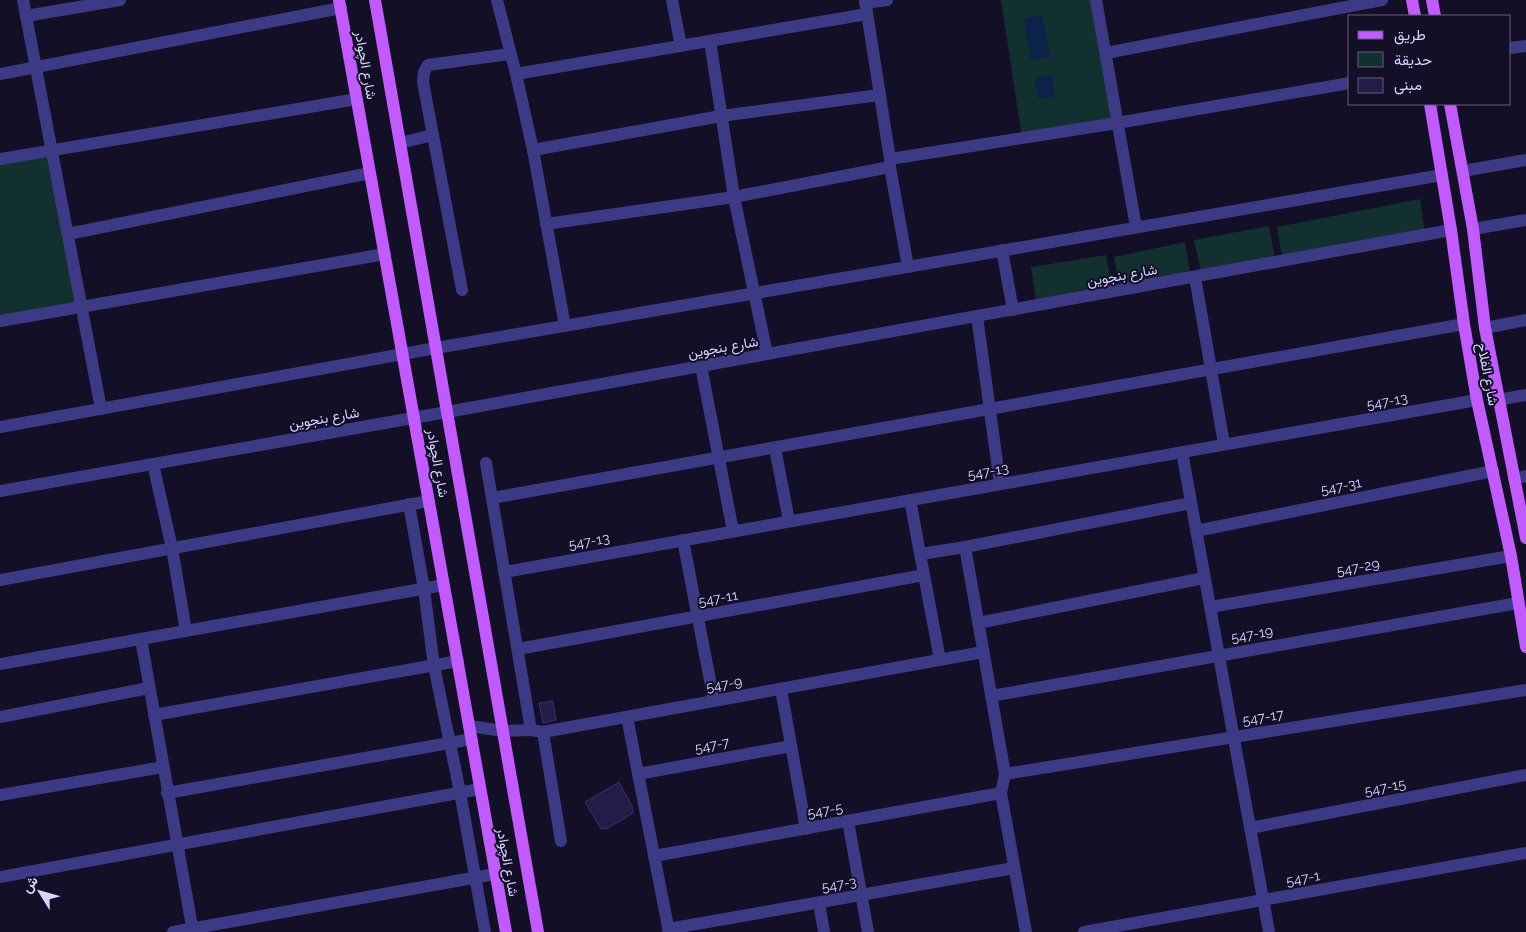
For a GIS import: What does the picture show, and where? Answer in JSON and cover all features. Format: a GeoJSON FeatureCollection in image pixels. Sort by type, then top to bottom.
{"type":"FeatureCollection","features":[{"type":"Feature","properties":{"kind":"main road","name":"شارع الچوادر"},"geometry":{"type":"LineString","coordinates":[[375,0],[538,932]]}},
{"type":"Feature","properties":{"kind":"main road"},"geometry":{"type":"LineString","coordinates":[[1412,0],[1415,15]]}},
{"type":"Feature","properties":{"kind":"main road"},"geometry":{"type":"LineString","coordinates":[[1432,0],[1435,15]]}},
{"type":"Feature","properties":{"kind":"main road","name":"شارع الچوادر"},"geometry":{"type":"LineString","coordinates":[[340,4],[506,932]]}},
{"type":"Feature","properties":{"kind":"main road","name":"شارع الفلاح"},"geometry":{"type":"LineString","coordinates":[[1430,105],[1477,400],[1511,556],[1526,647]]}},
{"type":"Feature","properties":{"kind":"main road","name":"شارع الفلاح"},"geometry":{"type":"LineString","coordinates":[[1450,105],[1473,230],[1485,328],[1498,400],[1520,478],[1526,538]]}},
{"type":"Feature","properties":{"kind":"street"},"geometry":{"type":"LineString","coordinates":[[23,0],[101,409]]}},
{"type":"Feature","properties":{"kind":"street"},"geometry":{"type":"LineString","coordinates":[[26,16],[120,0]]}},
{"type":"Feature","properties":{"kind":"street"},"geometry":{"type":"LineString","coordinates":[[497,0],[533,150],[565,326]]}},
{"type":"Feature","properties":{"kind":"street"},"geometry":{"type":"LineString","coordinates":[[672,0],[681,46]]}},
{"type":"Feature","properties":{"kind":"street"},"geometry":{"type":"LineString","coordinates":[[516,74],[710,41],[887,0]]}},
{"type":"Feature","properties":{"kind":"street"},"geometry":{"type":"LineString","coordinates":[[1096,0],[1136,227]]}},
{"type":"Feature","properties":{"kind":"street"},"geometry":{"type":"LineString","coordinates":[[1106,53],[1382,0]]}},
{"type":"Feature","properties":{"kind":"street"},"geometry":{"type":"LineString","coordinates":[[0,74],[340,4]]}},
{"type":"Feature","properties":{"kind":"street"},"geometry":{"type":"LineString","coordinates":[[866,6],[908,267]]}},
{"type":"Feature","properties":{"kind":"street"},"geometry":{"type":"LineString","coordinates":[[710,41],[734,198],[767,354]]}},
{"type":"Feature","properties":{"kind":"street"},"geometry":{"type":"LineString","coordinates":[[1511,48],[1526,46]]}},
{"type":"Feature","properties":{"kind":"street"},"geometry":{"type":"LineString","coordinates":[[462,290],[423,82],[424,72],[428,65],[510,54]]}},
{"type":"Feature","properties":{"kind":"street"},"geometry":{"type":"LineString","coordinates":[[546,224],[734,198],[890,163],[1348,83]]}},
{"type":"Feature","properties":{"kind":"street"},"geometry":{"type":"LineString","coordinates":[[533,150],[721,116],[879,95]]}},
{"type":"Feature","properties":{"kind":"street"},"geometry":{"type":"LineString","coordinates":[[0,159],[357,99]]}},
{"type":"Feature","properties":{"kind":"street"},"geometry":{"type":"LineString","coordinates":[[400,143],[433,136]]}},
{"type":"Feature","properties":{"kind":"street"},"geometry":{"type":"LineString","coordinates":[[1463,171],[1526,160]]}},
{"type":"Feature","properties":{"kind":"street"},"geometry":{"type":"LineString","coordinates":[[68,234],[370,173]]}},
{"type":"Feature","properties":{"kind":"street"},"geometry":{"type":"LineString","coordinates":[[0,428],[436,348],[1442,175]]}},
{"type":"Feature","properties":{"kind":"street"},"geometry":{"type":"LineString","coordinates":[[1473,230],[1526,220]]}},
{"type":"Feature","properties":{"kind":"street","name":"شارع بنجوين"},"geometry":{"type":"LineString","coordinates":[[0,491],[1451,230]]}},
{"type":"Feature","properties":{"kind":"street"},"geometry":{"type":"LineString","coordinates":[[1002,250],[1013,310]]}},
{"type":"Feature","properties":{"kind":"street"},"geometry":{"type":"LineString","coordinates":[[0,321],[385,254]]}},
{"type":"Feature","properties":{"kind":"street"},"geometry":{"type":"LineString","coordinates":[[1195,277],[1224,444]]}},
{"type":"Feature","properties":{"kind":"street"},"geometry":{"type":"LineString","coordinates":[[977,316],[1000,484]]}},
{"type":"Feature","properties":{"kind":"street"},"geometry":{"type":"LineString","coordinates":[[1485,328],[1526,320]]}},
{"type":"Feature","properties":{"kind":"street"},"geometry":{"type":"LineString","coordinates":[[492,498],[1464,324]]}},
{"type":"Feature","properties":{"kind":"street"},"geometry":{"type":"LineString","coordinates":[[701,366],[733,531]]}},
{"type":"Feature","properties":{"kind":"street"},"geometry":{"type":"LineString","coordinates":[[1498,400],[1526,394]]}},
{"type":"Feature","properties":{"kind":"street","name":"547-13"},"geometry":{"type":"LineString","coordinates":[[504,572],[1477,400]]}},
{"type":"Feature","properties":{"kind":"street"},"geometry":{"type":"LineString","coordinates":[[775,448],[789,521]]}},
{"type":"Feature","properties":{"kind":"street"},"geometry":{"type":"LineString","coordinates":[[1182,452],[1269,932]]}},
{"type":"Feature","properties":{"kind":"street"},"geometry":{"type":"LineString","coordinates":[[486,463],[518,649],[562,841]]}},
{"type":"Feature","properties":{"kind":"street"},"geometry":{"type":"LineString","coordinates":[[153,464],[172,548],[186,631]]}},
{"type":"Feature","properties":{"kind":"street","name":"547-31"},"geometry":{"type":"LineString","coordinates":[[1196,531],[1493,471]]}},
{"type":"Feature","properties":{"kind":"street"},"geometry":{"type":"LineString","coordinates":[[910,500],[940,660]]}},
{"type":"Feature","properties":{"kind":"street"},"geometry":{"type":"LineString","coordinates":[[0,580],[429,501]]}},
{"type":"Feature","properties":{"kind":"street"},"geometry":{"type":"LineString","coordinates":[[921,554],[1191,503]]}},
{"type":"Feature","properties":{"kind":"street"},"geometry":{"type":"LineString","coordinates":[[409,504],[424,589],[434,666],[460,792],[484,932]]}},
{"type":"Feature","properties":{"kind":"street"},"geometry":{"type":"LineString","coordinates":[[683,540],[714,701]]}},
{"type":"Feature","properties":{"kind":"street"},"geometry":{"type":"LineString","coordinates":[[965,547],[1005,774],[1001,793],[1026,932]]}},
{"type":"Feature","properties":{"kind":"street","name":"547-29"},"geometry":{"type":"LineString","coordinates":[[1210,607],[1511,556]]}},
{"type":"Feature","properties":{"kind":"street","name":"547-11"},"geometry":{"type":"LineString","coordinates":[[518,649],[924,575]]}},
{"type":"Feature","properties":{"kind":"street"},"geometry":{"type":"LineString","coordinates":[[978,623],[1204,578]]}},
{"type":"Feature","properties":{"kind":"street"},"geometry":{"type":"LineString","coordinates":[[0,664],[444,585]]}},
{"type":"Feature","properties":{"kind":"street","name":"547-19"},"geometry":{"type":"LineString","coordinates":[[991,696],[1518,603]]}},
{"type":"Feature","properties":{"kind":"street"},"geometry":{"type":"LineString","coordinates":[[141,639],[192,931]]}},
{"type":"Feature","properties":{"kind":"street","name":"547-9"},"geometry":{"type":"LineString","coordinates":[[470,726],[503,731],[537,731],[627,717],[984,652]]}},
{"type":"Feature","properties":{"kind":"street"},"geometry":{"type":"LineString","coordinates":[[154,715],[458,661]]}},
{"type":"Feature","properties":{"kind":"street"},"geometry":{"type":"LineString","coordinates":[[0,717],[150,688]]}},
{"type":"Feature","properties":{"kind":"street"},"geometry":{"type":"LineString","coordinates":[[781,689],[806,829]]}},
{"type":"Feature","properties":{"kind":"street","name":"547-17"},"geometry":{"type":"LineString","coordinates":[[1005,774],[1526,690]]}},
{"type":"Feature","properties":{"kind":"street"},"geometry":{"type":"LineString","coordinates":[[627,717],[668,931]]}},
{"type":"Feature","properties":{"kind":"street"},"geometry":{"type":"LineString","coordinates":[[168,793],[472,739]]}},
{"type":"Feature","properties":{"kind":"street","name":"547-7"},"geometry":{"type":"LineString","coordinates":[[638,774],[791,746]]}},
{"type":"Feature","properties":{"kind":"street"},"geometry":{"type":"LineString","coordinates":[[0,795],[163,767]]}},
{"type":"Feature","properties":{"kind":"street","name":"547-15"},"geometry":{"type":"LineString","coordinates":[[1250,828],[1526,776]]}},
{"type":"Feature","properties":{"kind":"street"},"geometry":{"type":"LineString","coordinates":[[0,877],[480,789]]}},
{"type":"Feature","properties":{"kind":"street","name":"547-5"},"geometry":{"type":"LineString","coordinates":[[654,856],[1001,793]]}},
{"type":"Feature","properties":{"kind":"street"},"geometry":{"type":"LineString","coordinates":[[848,821],[868,932]]}},
{"type":"Feature","properties":{"kind":"street","name":"547-1"},"geometry":{"type":"LineString","coordinates":[[1084,932],[1526,854]]}},
{"type":"Feature","properties":{"kind":"street","name":"547-3"},"geometry":{"type":"LineString","coordinates":[[668,931],[1014,868]]}},
{"type":"Feature","properties":{"kind":"street"},"geometry":{"type":"LineString","coordinates":[[173,932],[192,931],[495,874]]}},
{"type":"Feature","properties":{"kind":"street"},"geometry":{"type":"LineString","coordinates":[[819,902],[824,932]]}},
{"type":"Feature","properties":{"kind":"green space"},"geometry":{"type":"Polygon","coordinates":[[[1001,0],[1096,0],[1117,123],[1022,138],[1001,0]]]}},
{"type":"Feature","properties":{"kind":"green space"},"geometry":{"type":"Polygon","coordinates":[[[52,151],[82,307],[0,321],[0,160],[52,151]]]}},
{"type":"Feature","properties":{"kind":"green space"},"geometry":{"type":"Polygon","coordinates":[[[1420,199],[1425,233],[1282,257],[1277,227],[1420,199]]]}},
{"type":"Feature","properties":{"kind":"green space"},"geometry":{"type":"Polygon","coordinates":[[[1269,226],[1275,259],[1201,272],[1194,240],[1269,226]]]}},
{"type":"Feature","properties":{"kind":"green space"},"geometry":{"type":"Polygon","coordinates":[[[1185,242],[1190,273],[1120,286],[1114,257],[1185,242]]]}},
{"type":"Feature","properties":{"kind":"green space"},"geometry":{"type":"Polygon","coordinates":[[[1106,255],[1112,288],[1036,301],[1031,267],[1106,255]]]}},
{"type":"Feature","properties":{"kind":"water"},"geometry":{"type":"Polygon","coordinates":[[[1042,15],[1050,57],[1031,60],[1024,19],[1042,15]]]}},
{"type":"Feature","properties":{"kind":"water"},"geometry":{"type":"Polygon","coordinates":[[[1051,74],[1055,96],[1039,99],[1034,78],[1051,74]]]}},
{"type":"Feature","properties":{"kind":"building"},"geometry":{"type":"Polygon","coordinates":[[[553,701],[556,720],[543,723],[539,703],[553,701]]]}},
{"type":"Feature","properties":{"kind":"building"},"geometry":{"type":"Polygon","coordinates":[[[619,782],[633,808],[633,813],[608,828],[601,829],[585,802],[619,782]]]}}]}
